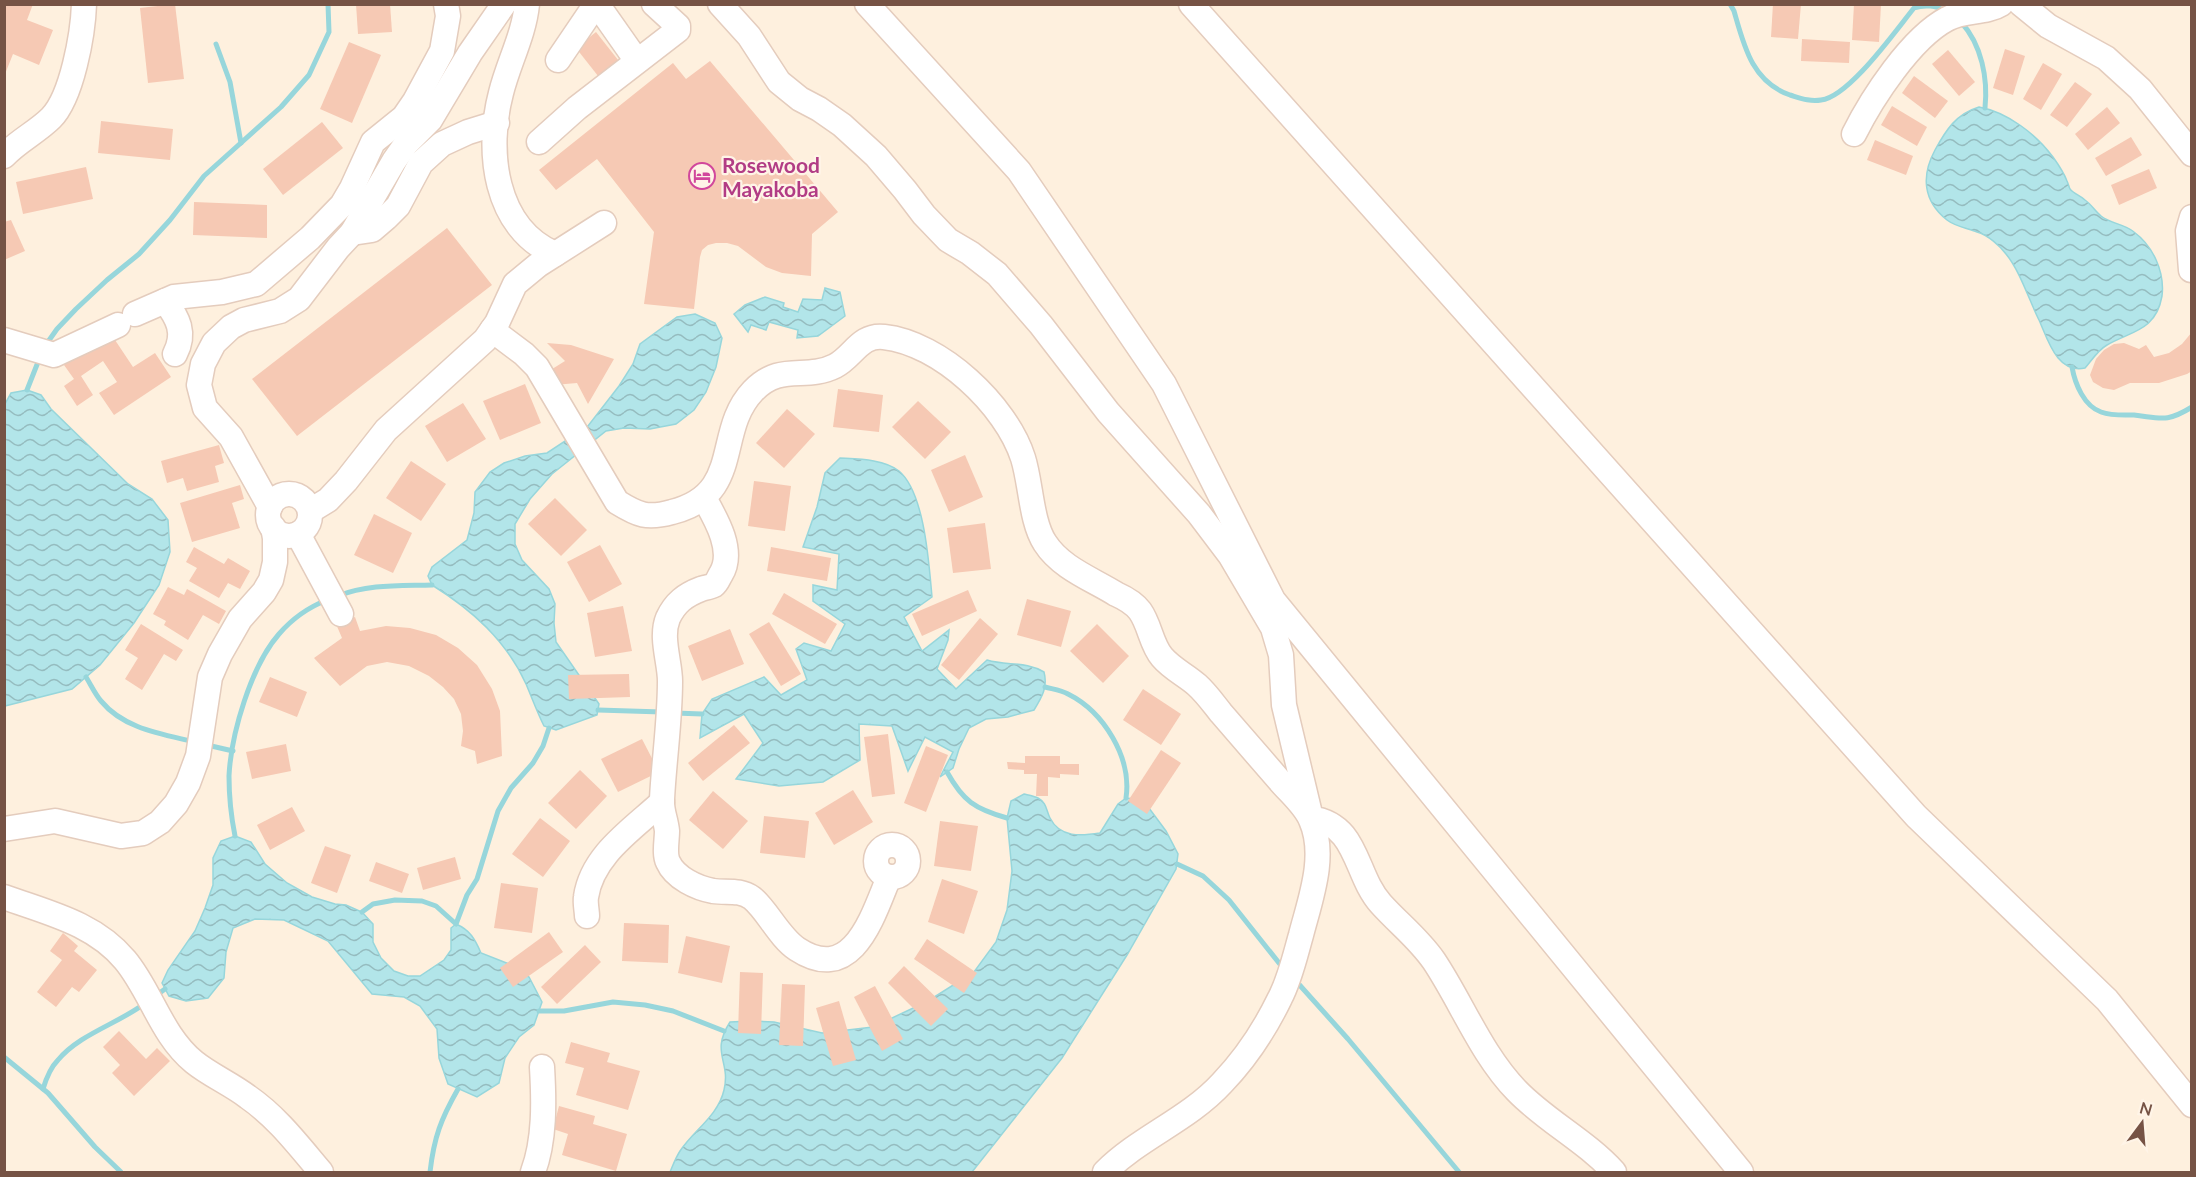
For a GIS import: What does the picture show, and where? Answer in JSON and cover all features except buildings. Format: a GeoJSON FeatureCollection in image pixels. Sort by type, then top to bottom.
{"type":"FeatureCollection","features":[{"type":"Feature","properties":{"kind":"lane"},"geometry":{"type":"LineString","coordinates":[[4,156],[22,139],[52,117],[61,103],[81,39],[84,4]]}},
{"type":"Feature","properties":{"kind":"lane"},"geometry":{"type":"LineString","coordinates":[[13,342],[54,355],[165,301],[256,284],[310,238],[342,205],[373,142],[404,117],[442,51],[448,16],[446,4]]}},
{"type":"Feature","properties":{"kind":"lane"},"geometry":{"type":"LineString","coordinates":[[4,828],[55,821],[121,836],[142,833],[160,822],[176,804],[188,783],[200,743],[210,677],[216,662],[240,619],[264,592],[271,580],[275,538],[271,517],[279,497],[292,494],[303,500],[310,511],[308,524],[298,534],[284,535],[271,517],[231,437],[205,408],[199,385],[202,364],[214,343],[231,327],[244,320],[280,311],[299,298],[352,233],[394,161],[406,144],[430,120],[470,52],[504,4]]}},
{"type":"Feature","properties":{"kind":"lane"},"geometry":{"type":"LineString","coordinates":[[527,4],[518,41],[500,95],[496,160],[499,187],[510,214],[528,236],[544,250],[555,254]]}},
{"type":"Feature","properties":{"kind":"lane"},"geometry":{"type":"LineString","coordinates":[[558,60],[597,4],[637,61]]}},
{"type":"Feature","properties":{"kind":"lane"},"geometry":{"type":"LineString","coordinates":[[539,142],[577,108],[678,30],[678,26],[654,4]]}},
{"type":"Feature","properties":{"kind":"lane"},"geometry":{"type":"LineString","coordinates":[[720,4],[749,36],[779,82],[842,125],[876,156],[924,215],[948,240],[970,253],[997,274],[1041,325],[1108,412],[1199,514],[1230,555],[1273,628],[1281,655],[1284,705],[1317,852],[1316,876],[1290,973],[1262,1031],[1220,1086],[1171,1126],[1118,1159],[1105,1173]]}},
{"type":"Feature","properties":{"kind":"lane"},"geometry":{"type":"LineString","coordinates":[[867,4],[1019,171],[1164,384],[1273,600],[1741,1173]]}},
{"type":"Feature","properties":{"kind":"lane"},"geometry":{"type":"LineString","coordinates":[[1191,4],[1916,816],[2107,1000],[2192,1105]]}},
{"type":"Feature","properties":{"kind":"lane"},"geometry":{"type":"LineString","coordinates":[[1854,134],[1872,101],[1915,46],[1956,15],[1994,8],[2001,4]]}},
{"type":"Feature","properties":{"kind":"lane"},"geometry":{"type":"LineString","coordinates":[[2021,4],[2048,26],[2106,57],[2140,89],[2192,154]]}},
{"type":"Feature","properties":{"kind":"lane"},"geometry":{"type":"LineString","coordinates":[[352,233],[372,230],[386,218],[398,206],[421,163],[442,144],[468,132],[497,123]]}},
{"type":"Feature","properties":{"kind":"lane"},"geometry":{"type":"LineString","coordinates":[[2191,270],[2188,231],[2192,217]]}},
{"type":"Feature","properties":{"kind":"lane"},"geometry":{"type":"LineString","coordinates":[[310,511],[328,500],[346,481],[386,430],[485,340],[497,323],[515,284],[555,254],[603,223]]}},
{"type":"Feature","properties":{"kind":"lane"},"geometry":{"type":"LineString","coordinates":[[165,301],[179,321],[180,345],[176,354]]}},
{"type":"Feature","properties":{"kind":"lane"},"geometry":{"type":"LineString","coordinates":[[492,330],[537,367],[617,502],[634,512],[650,517],[690,507],[705,498],[725,465],[734,427],[743,404],[768,378],[787,372],[815,372],[838,365],[862,341],[880,336],[925,349],[971,382],[1011,432],[1022,455],[1042,539],[1055,556],[1130,602],[1141,612],[1158,652],[1170,666],[1197,685],[1311,818],[1326,820],[1341,831],[1380,903],[1416,937],[1434,962],[1496,1066],[1517,1091],[1614,1173]]}},
{"type":"Feature","properties":{"kind":"lane"},"geometry":{"type":"LineString","coordinates":[[705,498],[715,517],[727,556],[724,569],[715,585],[685,595],[667,620],[666,642],[670,667],[669,712],[662,802],[667,828],[667,861],[676,874],[697,887],[714,891],[734,890],[752,898],[778,930],[798,949],[820,958],[840,958],[857,945],[871,921],[889,877]]}},
{"type":"Feature","properties":{"kind":"lane"},"geometry":{"type":"LineString","coordinates":[[298,534],[335,603]]}},
{"type":"Feature","properties":{"kind":"lane"},"geometry":{"type":"LineString","coordinates":[[587,916],[585,898],[592,877],[606,854],[662,802]]}},
{"type":"Feature","properties":{"kind":"lane"},"geometry":{"type":"LineString","coordinates":[[4,897],[74,922],[102,937],[125,960],[179,1046],[194,1062],[249,1097],[277,1120],[321,1173]]}},
{"type":"Feature","properties":{"kind":"lane"},"geometry":{"type":"LineString","coordinates":[[533,1173],[542,1126],[542,1067]]}},
{"type":"Feature","properties":{"kind":"water"},"geometry":{"type":"Polygon","coordinates":[[[1979,107],[2010,119],[2029,132],[2053,157],[2070,189],[2105,219],[2134,232],[2147,245],[2156,260],[2162,278],[2162,296],[2154,316],[2141,328],[2104,347],[2085,368],[2067,366],[2055,354],[2020,277],[2003,251],[1985,236],[1947,220],[1933,205],[1929,196],[1926,179],[1935,150],[1958,118],[1979,107]]]}},
{"type":"Feature","properties":{"kind":"water"},"geometry":{"type":"Polygon","coordinates":[[[825,288],[840,292],[845,316],[818,336],[797,338],[798,330],[769,322],[766,330],[751,325],[748,332],[734,314],[745,305],[765,297],[784,303],[783,307],[798,312],[803,299],[822,300],[825,288]]]}},
{"type":"Feature","properties":{"kind":"water"},"geometry":{"type":"Polygon","coordinates":[[[695,314],[715,323],[722,338],[716,367],[706,392],[694,410],[676,424],[650,429],[624,428],[606,431],[552,474],[530,499],[515,524],[515,544],[522,560],[549,589],[555,604],[556,642],[599,704],[597,715],[556,730],[544,726],[518,668],[498,640],[487,627],[461,605],[432,585],[428,576],[432,567],[467,540],[474,513],[475,492],[490,472],[504,463],[525,456],[547,453],[588,426],[633,364],[640,344],[677,317],[695,314]]]}},
{"type":"Feature","properties":{"kind":"water"},"geometry":{"type":"Polygon","coordinates":[[[27,390],[41,395],[51,409],[128,484],[152,499],[168,520],[170,552],[159,585],[134,623],[100,665],[72,689],[5,706],[5,404],[11,393],[27,390]]]}},
{"type":"Feature","properties":{"kind":"water"},"geometry":{"type":"Polygon","coordinates":[[[840,458],[871,460],[893,467],[908,481],[915,495],[924,530],[932,597],[904,617],[922,651],[949,630],[948,640],[937,669],[956,689],[987,660],[1030,666],[1044,672],[1044,692],[1034,710],[1008,717],[986,719],[969,728],[953,768],[940,777],[953,752],[925,737],[908,771],[892,726],[859,724],[860,760],[823,782],[779,786],[736,779],[763,743],[744,714],[700,738],[702,714],[712,699],[764,677],[781,695],[807,680],[796,649],[804,643],[831,651],[845,624],[813,601],[813,585],[837,590],[839,554],[803,547],[817,507],[825,473],[840,458]]]}},
{"type":"Feature","properties":{"kind":"water"},"geometry":{"type":"Polygon","coordinates":[[[1024,794],[1036,797],[1043,802],[1054,825],[1059,829],[1078,835],[1100,833],[1118,804],[1126,798],[1143,800],[1166,831],[1178,854],[1176,869],[1127,955],[1062,1058],[972,1172],[670,1172],[680,1151],[717,1108],[721,1099],[725,1072],[721,1049],[724,1033],[730,1022],[774,1022],[822,1033],[873,1027],[928,1001],[974,972],[996,942],[1007,910],[1012,871],[1007,818],[1011,801],[1024,794]]]}},
{"type":"Feature","properties":{"kind":"water"},"geometry":{"type":"Polygon","coordinates":[[[235,836],[251,842],[265,864],[287,883],[312,897],[346,905],[362,912],[373,924],[373,942],[381,958],[394,971],[408,976],[420,976],[444,960],[451,950],[451,928],[456,924],[472,936],[481,953],[509,964],[529,977],[542,1002],[534,1025],[519,1037],[505,1058],[499,1083],[477,1097],[448,1084],[439,1058],[437,1029],[420,1006],[404,997],[372,994],[328,941],[284,920],[255,919],[233,928],[226,952],[224,978],[208,998],[186,1001],[169,996],[162,983],[168,970],[195,931],[205,908],[213,885],[213,858],[221,841],[235,836]]]}},
{"type":"Feature","properties":{"kind":"waterway"},"geometry":{"type":"LineString","coordinates":[[45,346],[76,309],[139,254],[170,220],[204,176],[281,107],[309,75],[329,32],[328,4]]}},
{"type":"Feature","properties":{"kind":"waterway"},"geometry":{"type":"LineString","coordinates":[[1730,4],[1746,50],[1758,72],[1777,89],[1790,95],[1813,100],[1832,96],[1845,87],[1871,61],[1914,8],[1930,6],[1947,11]]}},
{"type":"Feature","properties":{"kind":"waterway"},"geometry":{"type":"LineString","coordinates":[[1961,22],[1979,52],[1984,74],[1985,108]]}},
{"type":"Feature","properties":{"kind":"waterway"},"geometry":{"type":"LineString","coordinates":[[216,44],[230,82],[241,143]]}},
{"type":"Feature","properties":{"kind":"waterway"},"geometry":{"type":"LineString","coordinates":[[27,390],[40,357]]}},
{"type":"Feature","properties":{"kind":"waterway"},"geometry":{"type":"LineString","coordinates":[[2072,367],[2081,394],[2090,405],[2101,412],[2113,415],[2163,418],[2176,415],[2192,407]]}},
{"type":"Feature","properties":{"kind":"waterway"},"geometry":{"type":"LineString","coordinates":[[338,596],[361,589],[432,585]]}},
{"type":"Feature","properties":{"kind":"waterway"},"geometry":{"type":"LineString","coordinates":[[235,836],[229,776],[238,721],[251,682],[279,634],[295,618],[327,600]]}},
{"type":"Feature","properties":{"kind":"waterway"},"geometry":{"type":"LineString","coordinates":[[86,677],[101,701],[121,718],[144,729],[195,742]]}},
{"type":"Feature","properties":{"kind":"waterway"},"geometry":{"type":"LineString","coordinates":[[1045,687],[1065,693],[1081,702],[1104,724],[1120,752],[1125,767],[1126,798]]}},
{"type":"Feature","properties":{"kind":"waterway"},"geometry":{"type":"LineString","coordinates":[[598,710],[662,712]]}},
{"type":"Feature","properties":{"kind":"waterway"},"geometry":{"type":"LineString","coordinates":[[675,713],[702,714]]}},
{"type":"Feature","properties":{"kind":"waterway"},"geometry":{"type":"LineString","coordinates":[[362,912],[373,904],[395,900],[422,901],[436,906],[456,924],[467,895],[477,879],[498,811],[511,788],[533,763],[543,746],[549,728]]}},
{"type":"Feature","properties":{"kind":"waterway"},"geometry":{"type":"LineString","coordinates":[[207,745],[233,751]]}},
{"type":"Feature","properties":{"kind":"waterway"},"geometry":{"type":"LineString","coordinates":[[947,772],[959,790],[971,802],[986,811],[1007,818]]}},
{"type":"Feature","properties":{"kind":"waterway"},"geometry":{"type":"LineString","coordinates":[[1177,864],[1203,876],[1229,900],[1283,968]]}},
{"type":"Feature","properties":{"kind":"waterway"},"geometry":{"type":"LineString","coordinates":[[1296,981],[1348,1039],[1459,1172]]}},
{"type":"Feature","properties":{"kind":"waterway"},"geometry":{"type":"LineString","coordinates":[[154,997],[165,989]]}},
{"type":"Feature","properties":{"kind":"waterway"},"geometry":{"type":"LineString","coordinates":[[539,1011],[564,1011],[613,1002],[645,1005],[673,1011],[724,1031]]}},
{"type":"Feature","properties":{"kind":"waterway"},"geometry":{"type":"LineString","coordinates":[[43,1089],[53,1066],[67,1051],[88,1036],[144,1004]]}},
{"type":"Feature","properties":{"kind":"waterway"},"geometry":{"type":"LineString","coordinates":[[4,1057],[48,1093],[95,1147],[121,1172]]}},
{"type":"Feature","properties":{"kind":"waterway"},"geometry":{"type":"LineString","coordinates":[[430,1172],[439,1129],[458,1089]]}},
{"type":"Feature","properties":{"kind":"place","name":"Rosewood Mayakoba"},"geometry":{"type":"Point","coordinates":[702,176]}}]}
